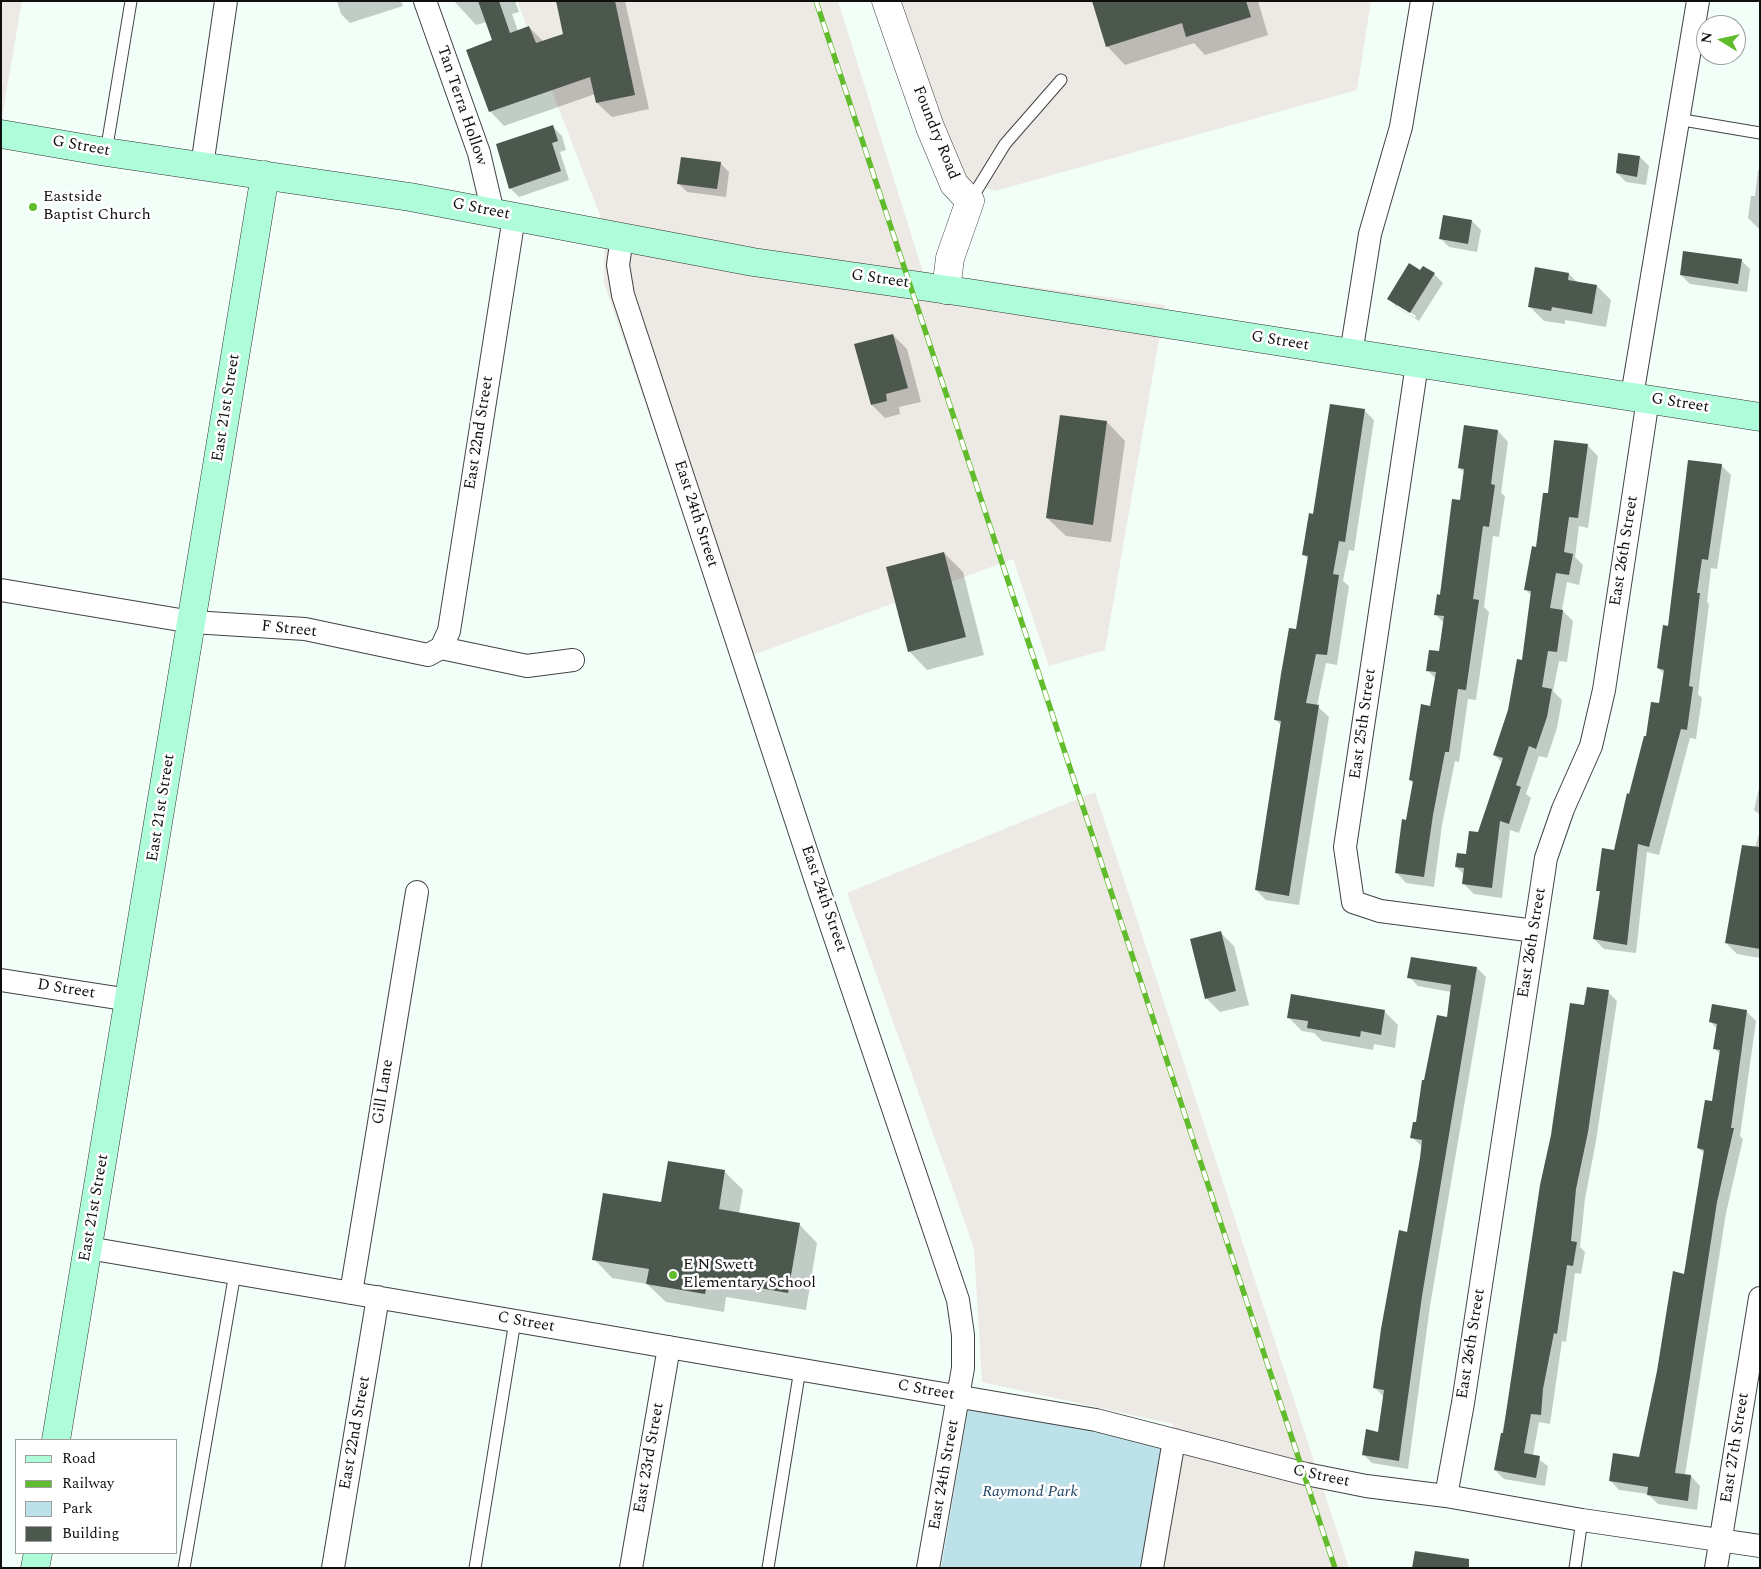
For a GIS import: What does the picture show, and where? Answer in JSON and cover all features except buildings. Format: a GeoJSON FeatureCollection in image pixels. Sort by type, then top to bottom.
{"type":"FeatureCollection","features":[{"type":"Feature","properties":{"kind":"main road","name":"G Street"},"geometry":{"type":"LineString","coordinates":[[1,134],[106,152],[410,197],[753,262],[946,290],[1760,417]]}},
{"type":"Feature","properties":{"kind":"main road","name":"East 21st Street"},"geometry":{"type":"LineString","coordinates":[[56,1439],[265,175]]}},
{"type":"Feature","properties":{"kind":"main road"},"geometry":{"type":"LineString","coordinates":[[35,1568],[38,1554]]}},
{"type":"Feature","properties":{"kind":"street"},"geometry":{"type":"LineString","coordinates":[[202,166],[226,1]]}},
{"type":"Feature","properties":{"kind":"street","name":"Tan Terra Hollow"},"geometry":{"type":"LineString","coordinates":[[425,1],[503,215]]}},
{"type":"Feature","properties":{"kind":"street","name":"Foundry Road"},"geometry":{"type":"LineString","coordinates":[[886,1],[930,127],[954,184],[970,201]]}},
{"type":"Feature","properties":{"kind":"street"},"geometry":{"type":"LineString","coordinates":[[1351,354],[1370,234],[1400,127],[1422,1]]}},
{"type":"Feature","properties":{"kind":"street","name":"East 26th Street"},"geometry":{"type":"LineString","coordinates":[[1446,1496],[1463,1402],[1546,858],[1563,809],[1591,746],[1604,690],[1677,119],[1698,1]]}},
{"type":"Feature","properties":{"kind":"street"},"geometry":{"type":"LineString","coordinates":[[946,290],[950,258],[970,201]]}},
{"type":"Feature","properties":{"kind":"street","name":"East 22nd Street"},"geometry":{"type":"LineString","coordinates":[[440,648],[449,631],[503,215]]}},
{"type":"Feature","properties":{"kind":"street","name":"East 24th Street"},"geometry":{"type":"LineString","coordinates":[[622,237],[618,266],[623,294],[814,874],[958,1300],[963,1335],[963,1368],[928,1568]]}},
{"type":"Feature","properties":{"kind":"street","name":"East 25th Street"},"geometry":{"type":"LineString","coordinates":[[1417,364],[1345,847],[1353,902],[1380,911],[1535,931]]}},
{"type":"Feature","properties":{"kind":"street","name":"F Street"},"geometry":{"type":"LineString","coordinates":[[1,590],[192,622],[304,629],[428,655],[440,648],[527,666],[573,660]]}},
{"type":"Feature","properties":{"kind":"street","name":"Gill Lane"},"geometry":{"type":"LineString","coordinates":[[351,1293],[417,892]]}},
{"type":"Feature","properties":{"kind":"street","name":"D Street"},"geometry":{"type":"LineString","coordinates":[[1,980],[130,1000]]}},
{"type":"Feature","properties":{"kind":"street","name":"C Street"},"geometry":{"type":"LineString","coordinates":[[88,1248],[1096,1420],[1330,1480],[1446,1496],[1582,1520],[1760,1546]]}},
{"type":"Feature","properties":{"kind":"street","name":"East 22nd Street"},"geometry":{"type":"LineString","coordinates":[[333,1568],[378,1297]]}},
{"type":"Feature","properties":{"kind":"street","name":"East 27th Street"},"geometry":{"type":"LineString","coordinates":[[1716,1568],[1760,1298]]}},
{"type":"Feature","properties":{"kind":"street","name":"East 23rd Street"},"geometry":{"type":"LineString","coordinates":[[631,1568],[669,1347]]}},
{"type":"Feature","properties":{"kind":"street"},"geometry":{"type":"LineString","coordinates":[[1152,1568],[1174,1440]]}},
{"type":"Feature","properties":{"kind":"lane"},"geometry":{"type":"LineString","coordinates":[[106,152],[131,1]]}},
{"type":"Feature","properties":{"kind":"lane"},"geometry":{"type":"LineString","coordinates":[[970,201],[1005,144],[1061,80]]}},
{"type":"Feature","properties":{"kind":"lane"},"geometry":{"type":"LineString","coordinates":[[1677,119],[1760,133]]}},
{"type":"Feature","properties":{"kind":"lane"},"geometry":{"type":"LineString","coordinates":[[184,1568],[235,1272]]}},
{"type":"Feature","properties":{"kind":"lane"},"geometry":{"type":"LineString","coordinates":[[475,1568],[515,1321]]}},
{"type":"Feature","properties":{"kind":"lane"},"geometry":{"type":"LineString","coordinates":[[768,1568],[800,1369]]}},
{"type":"Feature","properties":{"kind":"lane"},"geometry":{"type":"LineString","coordinates":[[1575,1568],[1582,1520]]}},
{"type":"Feature","properties":{"kind":"shaded area"},"geometry":{"type":"Polygon","coordinates":[[[1,1],[22,1],[1,123],[1,1]]]}},
{"type":"Feature","properties":{"kind":"shaded area"},"geometry":{"type":"Polygon","coordinates":[[[517,1],[838,1],[923,272],[1165,305],[1105,650],[1049,666],[1013,559],[734,662],[604,283],[605,228],[517,1]]]}},
{"type":"Feature","properties":{"kind":"shaded area"},"geometry":{"type":"Polygon","coordinates":[[[896,1],[1371,1],[1357,90],[995,191],[963,180],[896,1]]]}},
{"type":"Feature","properties":{"kind":"shaded area"},"geometry":{"type":"Polygon","coordinates":[[[1095,792],[1349,1568],[1147,1568],[1173,1424],[982,1382],[974,1248],[847,893],[1095,792]]]}},
{"type":"Feature","properties":{"kind":"green space","name":"Raymond Park"},"geometry":{"type":"Polygon","coordinates":[[[969,1403],[1169,1445],[1147,1568],[941,1568],[969,1403]]]}},
{"type":"Feature","properties":{"kind":"railway"},"geometry":{"type":"LineString","coordinates":[[816,1],[1335,1568]]}},
{"type":"Feature","properties":{"kind":"place","name":"Eastside Baptist Church"},"geometry":{"type":"Point","coordinates":[33,207]}},
{"type":"Feature","properties":{"kind":"place","name":"E N Swett Elementary School"},"geometry":{"type":"Point","coordinates":[673,1275]}}]}
